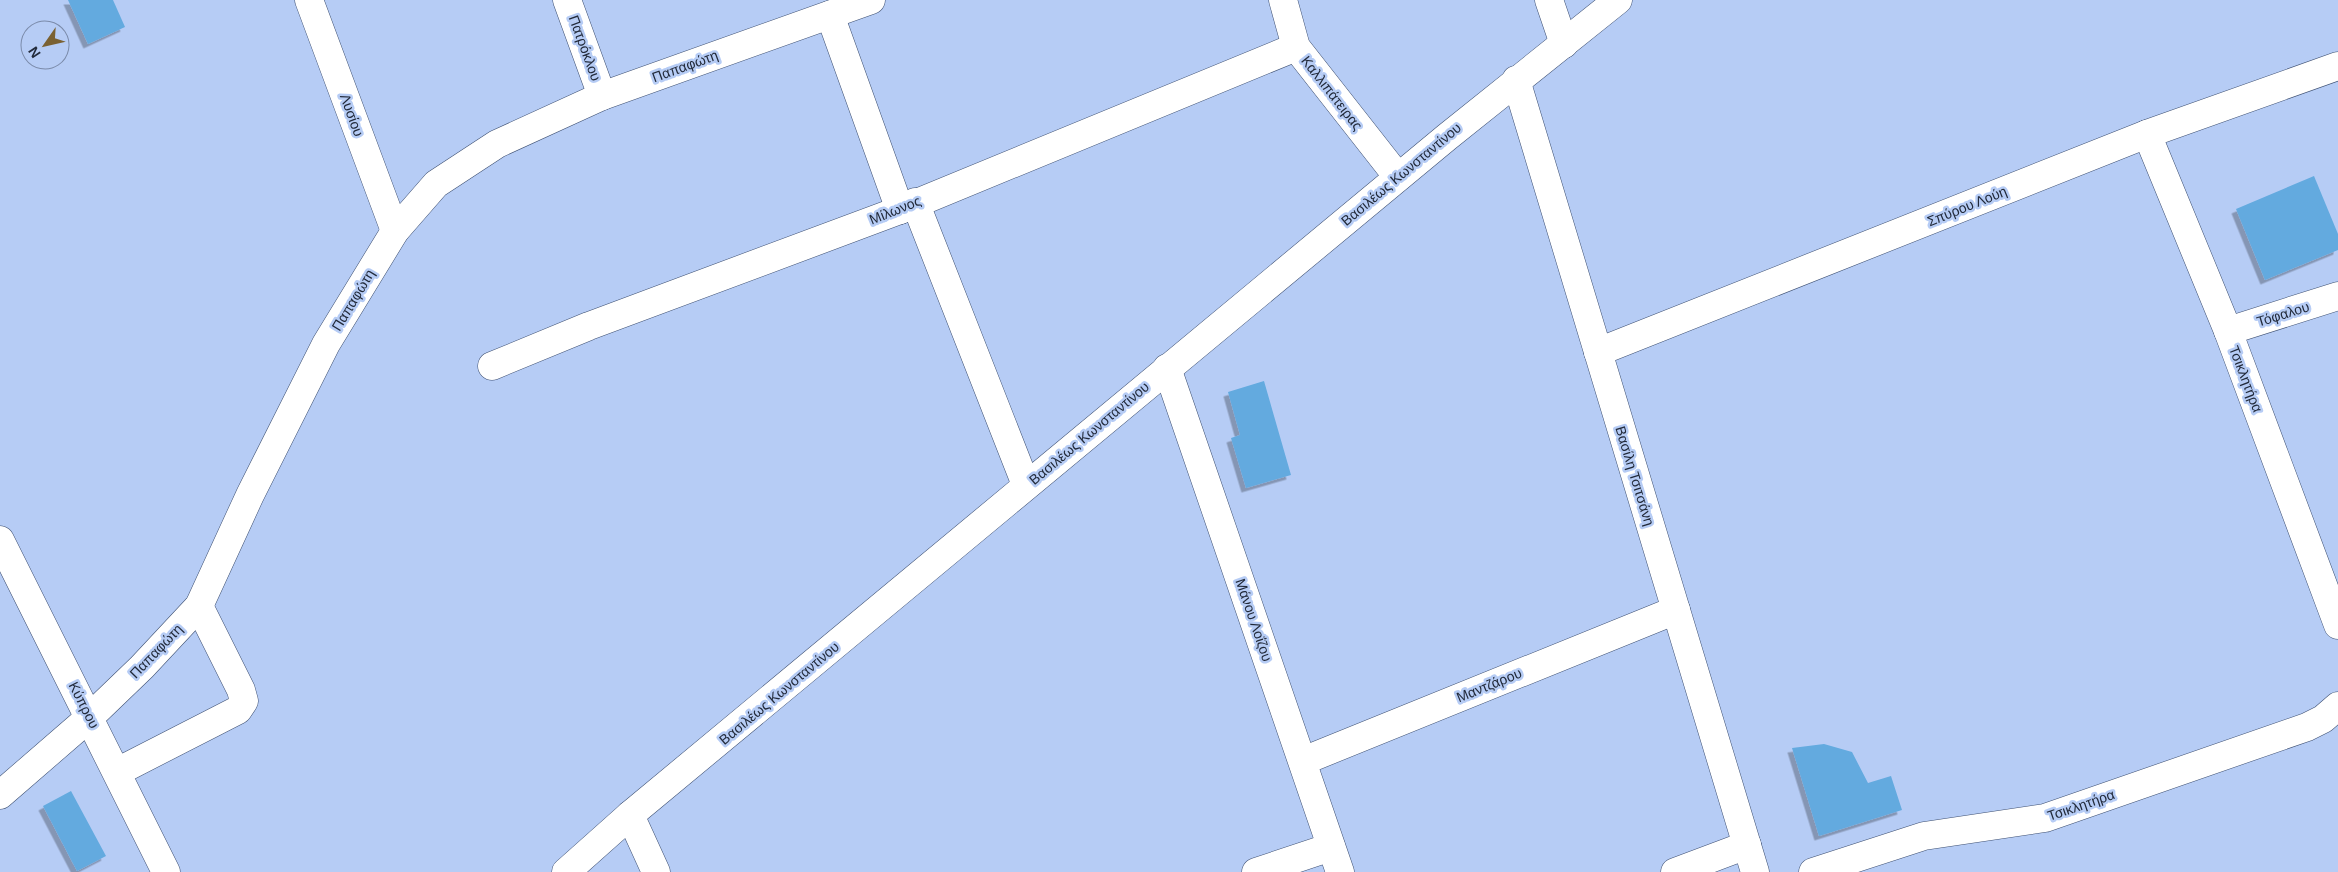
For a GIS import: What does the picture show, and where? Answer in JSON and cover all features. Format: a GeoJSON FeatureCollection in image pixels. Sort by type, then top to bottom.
{"type":"FeatureCollection","features":[{"type":"Feature","properties":{"kind":"street","name":"Λυσίου"},"geometry":{"type":"LineString","coordinates":[[309,0],[395,231]]}},
{"type":"Feature","properties":{"kind":"street","name":"Πατρόκλου"},"geometry":{"type":"LineString","coordinates":[[567,0],[602,96]]}},
{"type":"Feature","properties":{"kind":"street","name":"Παπαφώτη"},"geometry":{"type":"LineString","coordinates":[[0,795],[90,717],[142,667],[199,606],[250,495],[326,344],[395,231],[436,184],[497,144],[602,96],[871,0]]}},
{"type":"Feature","properties":{"kind":"street","name":"Καλλιπάτειρας"},"geometry":{"type":"LineString","coordinates":[[1283,0],[1296,48],[1398,177]]}},
{"type":"Feature","properties":{"kind":"street"},"geometry":{"type":"LineString","coordinates":[[1549,0],[1564,44]]}},
{"type":"Feature","properties":{"kind":"street","name":"Βασιλέως Κωνσταντίνου"},"geometry":{"type":"LineString","coordinates":[[566,872],[630,815],[1167,368],[1516,80],[1618,0]]}},
{"type":"Feature","properties":{"kind":"street"},"geometry":{"type":"LineString","coordinates":[[830,15],[907,206],[1026,485]]}},
{"type":"Feature","properties":{"kind":"street","name":"Μίλωνος"},"geometry":{"type":"LineString","coordinates":[[492,366],[589,326],[907,206],[1296,48]]}},
{"type":"Feature","properties":{"kind":"street","name":"Σπύρου Λούη"},"geometry":{"type":"LineString","coordinates":[[1598,352],[2148,134],[2338,66]]}},
{"type":"Feature","properties":{"kind":"street","name":"Βασίλη Τσιτσάνη"},"geometry":{"type":"LineString","coordinates":[[1516,80],[1755,872]]}},
{"type":"Feature","properties":{"kind":"street","name":"Τσικλητήρα"},"geometry":{"type":"LineString","coordinates":[[2148,134],[2228,331],[2338,625]]}},
{"type":"Feature","properties":{"kind":"street","name":"Τόφαλου"},"geometry":{"type":"LineString","coordinates":[[2228,331],[2338,296]]}},
{"type":"Feature","properties":{"kind":"street","name":"Μάνου Λοΐζου"},"geometry":{"type":"LineString","coordinates":[[1167,368],[1303,761],[1335,860]]}},
{"type":"Feature","properties":{"kind":"street","name":"Κύπρου"},"geometry":{"type":"LineString","coordinates":[[0,540],[166,872]]}},
{"type":"Feature","properties":{"kind":"street"},"geometry":{"type":"LineString","coordinates":[[117,772],[238,710],[244,701],[241,690],[199,606]]}},
{"type":"Feature","properties":{"kind":"street","name":"Μαντζάρου"},"geometry":{"type":"LineString","coordinates":[[1303,761],[1676,610]]}},
{"type":"Feature","properties":{"kind":"street","name":"Τσικλητήρα"},"geometry":{"type":"LineString","coordinates":[[1813,872],[1924,836],[2045,818],[2307,727],[2323,719],[2338,706]]}},
{"type":"Feature","properties":{"kind":"street"},"geometry":{"type":"LineString","coordinates":[[630,815],[656,872]]}},
{"type":"Feature","properties":{"kind":"street"},"geometry":{"type":"LineString","coordinates":[[1675,872],[1747,845]]}},
{"type":"Feature","properties":{"kind":"street"},"geometry":{"type":"LineString","coordinates":[[1256,872],[1335,860]]}},
{"type":"Feature","properties":{"kind":"building"},"geometry":{"type":"Polygon","coordinates":[[[68,0],[113,0],[125,27],[88,44],[68,0]]]}},
{"type":"Feature","properties":{"kind":"building"},"geometry":{"type":"Polygon","coordinates":[[[2314,176],[2338,234],[2338,250],[2265,280],[2236,209],[2314,176]]]}},
{"type":"Feature","properties":{"kind":"building"},"geometry":{"type":"Polygon","coordinates":[[[1264,381],[1291,475],[1246,488],[1231,438],[1240,435],[1228,392],[1264,381]]]}},
{"type":"Feature","properties":{"kind":"building"},"geometry":{"type":"Polygon","coordinates":[[[1824,744],[1852,752],[1868,783],[1891,776],[1902,810],[1819,836],[1792,748],[1824,744]]]}},
{"type":"Feature","properties":{"kind":"building"},"geometry":{"type":"Polygon","coordinates":[[[71,791],[106,856],[77,871],[43,806],[71,791]]]}}]}
